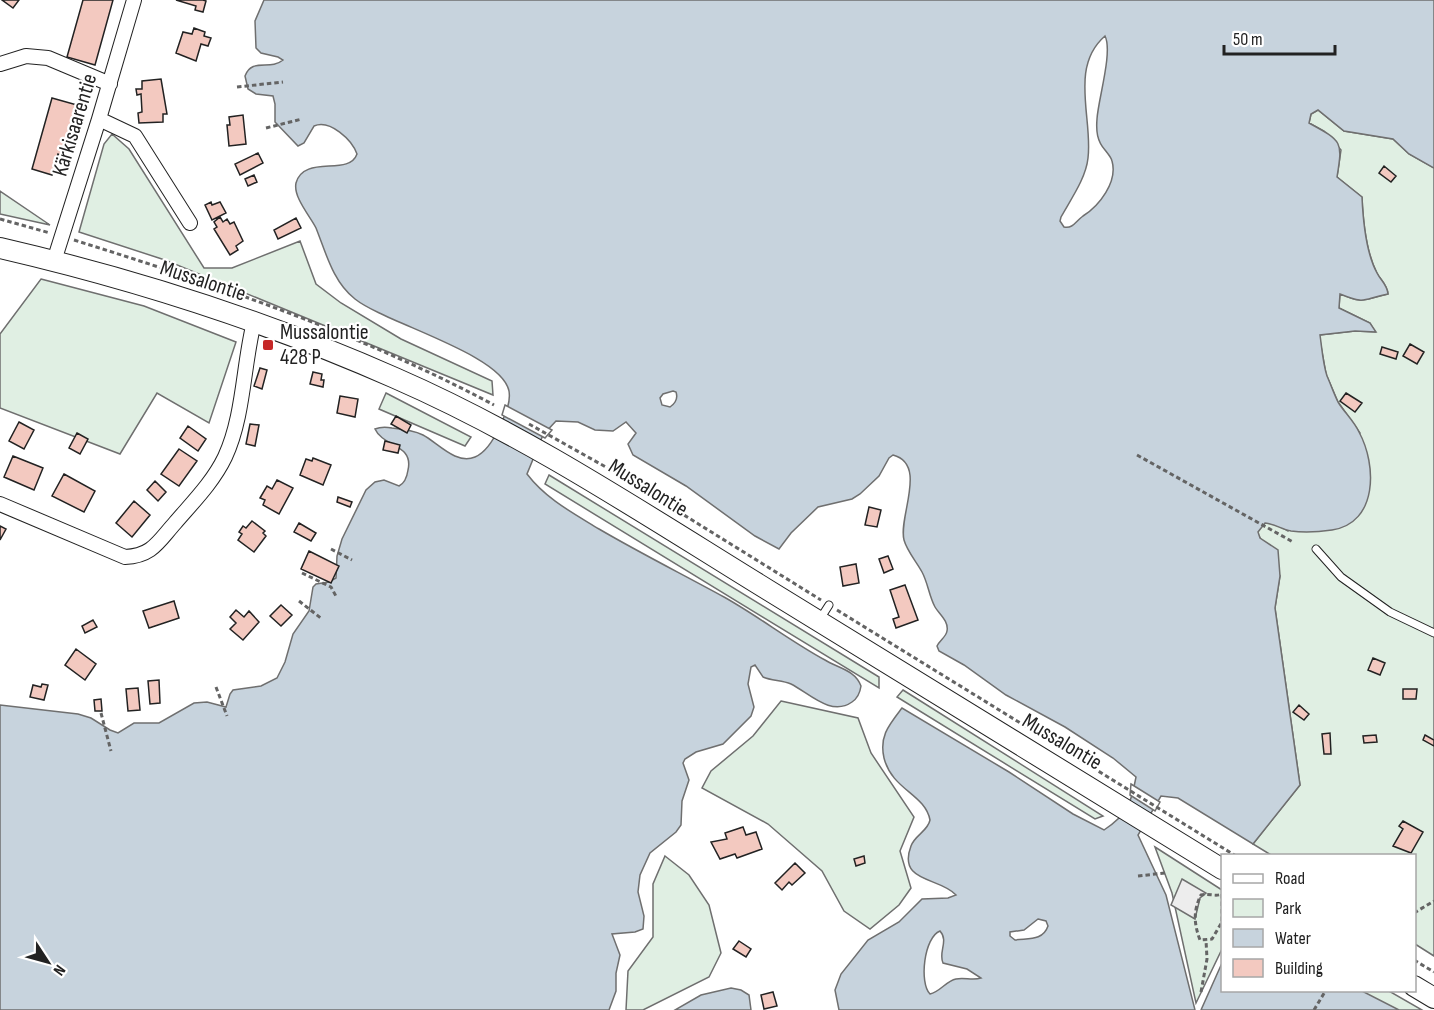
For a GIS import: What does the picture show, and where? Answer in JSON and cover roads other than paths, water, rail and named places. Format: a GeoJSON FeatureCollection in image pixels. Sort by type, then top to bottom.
{"type":"FeatureCollection","features":[{"type":"Feature","properties":{"kind":"main road","name":"Mussalontie"},"geometry":{"type":"LineString","coordinates":[[0,248],[54,261],[254,322],[396,378],[479,420],[551,458],[1221,868]]}},
{"type":"Feature","properties":{"kind":"main road"},"geometry":{"type":"LineString","coordinates":[[1416,987],[1434,998]]}},
{"type":"Feature","properties":{"kind":"street","name":"Kärkisaarentie"},"geometry":{"type":"LineString","coordinates":[[54,261],[134,0]]}},
{"type":"Feature","properties":{"kind":"street"},"geometry":{"type":"LineString","coordinates":[[0,64],[26,56],[48,58],[110,84]]}},
{"type":"Feature","properties":{"kind":"street"},"geometry":{"type":"LineString","coordinates":[[99,119],[135,136],[190,224]]}},
{"type":"Feature","properties":{"kind":"street"},"geometry":{"type":"LineString","coordinates":[[0,504],[125,557],[140,556],[153,548],[207,486],[225,456],[237,419],[254,322]]}},
{"type":"Feature","properties":{"kind":"lane"},"geometry":{"type":"LineString","coordinates":[[1316,549],[1341,577],[1389,612],[1434,633]]}},
{"type":"Feature","properties":{"kind":"lane"},"geometry":{"type":"LineString","coordinates":[[818,621],[829,605]]}},
{"type":"Feature","properties":{"kind":"water"},"geometry":{"type":"Polygon","coordinates":[[[264,0],[1434,0],[1434,168],[1409,154],[1393,139],[1344,131],[1318,110],[1311,114],[1309,123],[1338,143],[1340,156],[1337,177],[1362,197],[1364,226],[1370,256],[1388,294],[1360,300],[1340,294],[1339,308],[1370,323],[1376,332],[1355,331],[1320,335],[1327,376],[1338,402],[1357,428],[1365,445],[1370,476],[1370,491],[1366,505],[1347,525],[1332,530],[1296,532],[1265,523],[1258,532],[1260,538],[1278,550],[1280,576],[1275,608],[1300,785],[1253,844],[1178,798],[1161,796],[1138,835],[1166,895],[1195,1010],[839,1010],[835,990],[841,974],[868,940],[899,922],[922,899],[948,898],[956,895],[949,889],[922,878],[910,867],[908,858],[911,846],[930,820],[922,804],[894,778],[884,758],[884,737],[889,725],[902,708],[1009,772],[1073,814],[1104,830],[1127,808],[1136,777],[1113,758],[1065,727],[1006,695],[964,665],[939,651],[937,646],[946,633],[947,624],[935,607],[924,576],[904,540],[903,530],[910,480],[909,469],[903,460],[893,455],[889,458],[879,476],[852,499],[818,507],[791,533],[779,549],[755,536],[686,486],[633,455],[628,444],[636,433],[626,422],[613,431],[595,430],[578,422],[556,421],[543,435],[527,474],[543,491],[560,505],[599,529],[724,597],[812,653],[855,676],[861,686],[854,700],[844,706],[836,707],[820,702],[791,684],[763,677],[755,665],[751,667],[748,684],[754,707],[751,716],[723,744],[696,752],[683,763],[689,780],[682,801],[681,825],[676,832],[650,853],[640,875],[638,892],[644,916],[643,929],[612,934],[620,955],[616,973],[616,991],[609,1010],[0,1010],[0,705],[78,714],[91,718],[118,733],[134,723],[159,723],[194,703],[207,702],[226,707],[233,690],[261,686],[277,678],[285,662],[293,634],[309,611],[313,587],[336,578],[337,556],[342,539],[366,490],[375,482],[384,480],[399,486],[406,477],[409,462],[406,455],[379,435],[375,429],[388,427],[415,432],[454,456],[468,459],[479,455],[490,444],[506,413],[509,391],[502,377],[486,364],[441,340],[370,308],[355,299],[341,284],[316,228],[299,200],[296,183],[301,174],[308,169],[345,164],[352,161],[357,154],[340,132],[327,125],[314,126],[304,143],[298,146],[275,122],[273,96],[256,94],[248,89],[245,76],[248,70],[257,65],[273,64],[283,60],[261,53],[256,48],[255,21],[264,0]],[[1105,36],[1094,49],[1085,78],[1089,143],[1087,166],[1061,217],[1060,221],[1064,227],[1072,226],[1101,200],[1112,177],[1112,161],[1100,143],[1097,128],[1107,53],[1105,36]],[[676,392],[663,394],[660,398],[662,405],[670,407],[674,404],[676,392]],[[1038,919],[1024,930],[1010,932],[1010,936],[1015,940],[1034,938],[1043,934],[1048,926],[1046,921],[1038,919]],[[940,931],[935,935],[927,951],[924,971],[930,994],[956,979],[981,978],[967,969],[943,963],[943,935],[940,931]]]}},
{"type":"Feature","properties":{"kind":"water"},"geometry":{"type":"Polygon","coordinates":[[[1221,965],[1221,992],[1364,992],[1399,1010],[1201,1010],[1221,965]]]}},
{"type":"Feature","properties":{"kind":"water"},"geometry":{"type":"Polygon","coordinates":[[[731,988],[749,995],[751,1010],[675,1010],[701,995],[731,988]]]}},
{"type":"Feature","properties":{"kind":"place","name":"Mussalontie 428 P"},"geometry":{"type":"Point","coordinates":[268,345]}}]}
